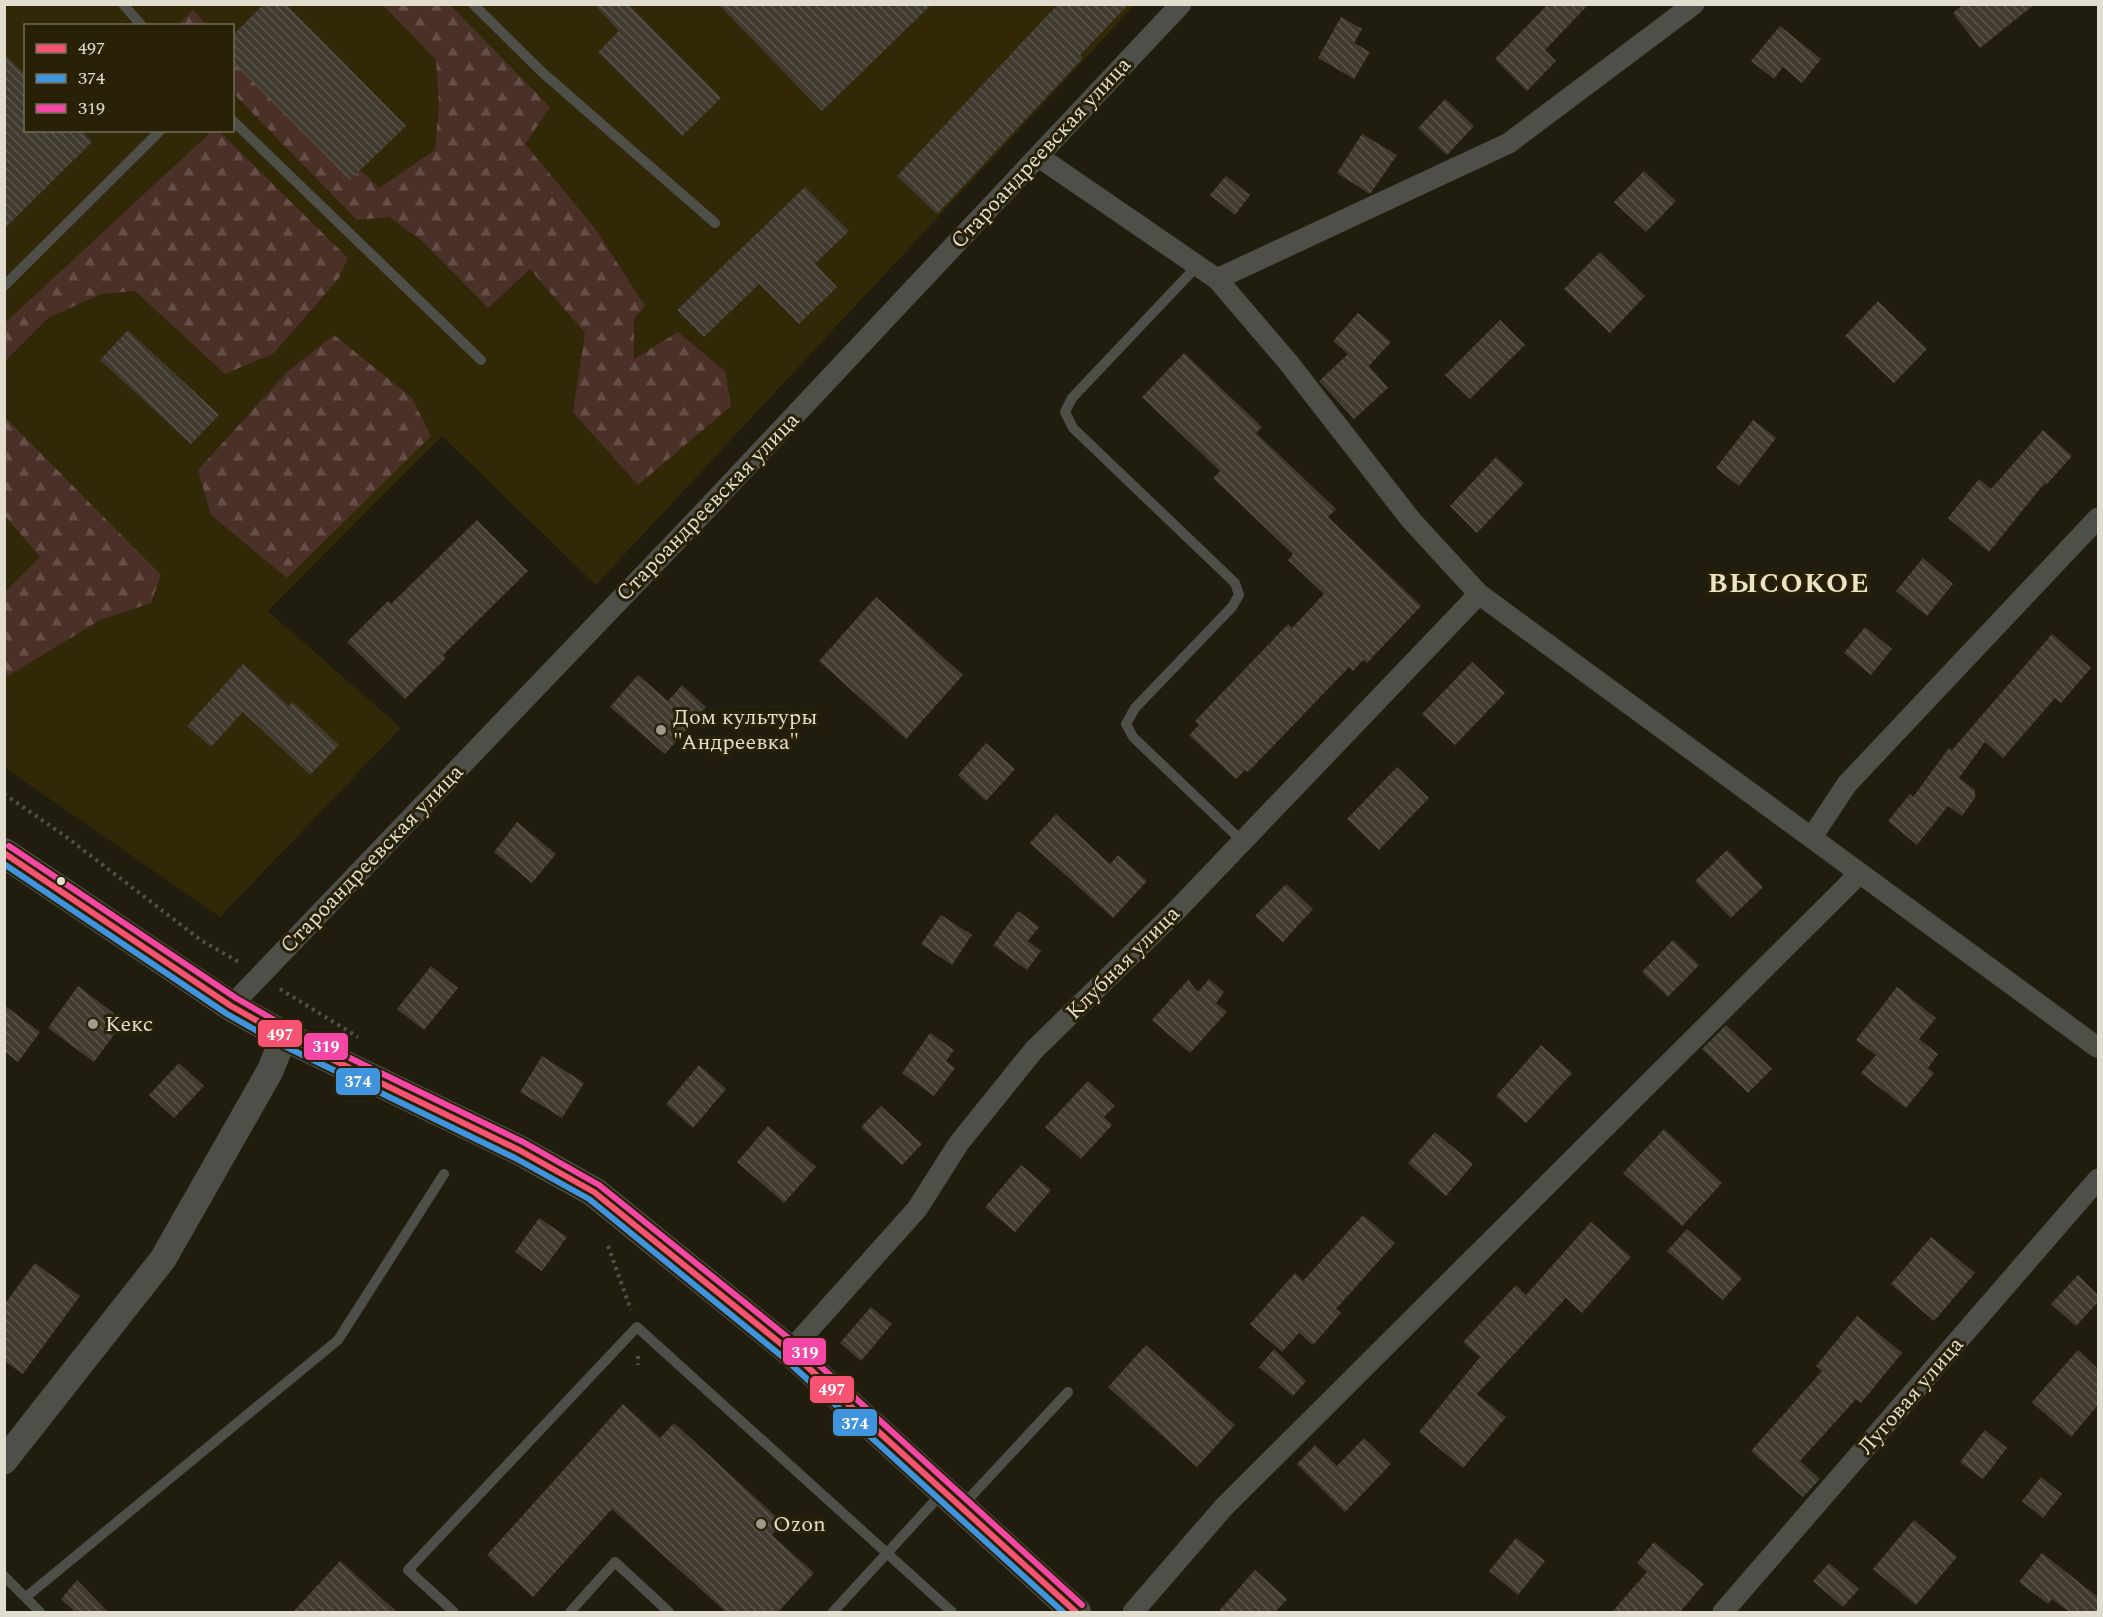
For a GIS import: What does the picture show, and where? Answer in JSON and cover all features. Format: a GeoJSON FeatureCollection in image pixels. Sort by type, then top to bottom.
{"type":"FeatureCollection","features":[{"type":"Feature","properties":{"kind":"main road"},"geometry":{"type":"LineString","coordinates":[[4,853],[231,1006],[285,1036],[519,1150],[594,1192],[790,1351],[1076,1612]]}},
{"type":"Feature","properties":{"kind":"street","name":"Староандреевская улица"},"geometry":{"type":"LineString","coordinates":[[231,1006],[1039,157],[1180,4]]}},
{"type":"Feature","properties":{"kind":"street"},"geometry":{"type":"LineString","coordinates":[[1218,279],[1509,143],[1694,4]]}},
{"type":"Feature","properties":{"kind":"street"},"geometry":{"type":"LineString","coordinates":[[1039,157],[1218,279],[1288,362],[1411,520],[1479,594],[2098,1047]]}},
{"type":"Feature","properties":{"kind":"street"},"geometry":{"type":"LineString","coordinates":[[1812,837],[1847,784],[2098,518]]}},
{"type":"Feature","properties":{"kind":"street","name":"Клубная улица"},"geometry":{"type":"LineString","coordinates":[[790,1351],[917,1209],[959,1143],[1034,1050],[1242,841],[1479,594]]}},
{"type":"Feature","properties":{"kind":"street"},"geometry":{"type":"LineString","coordinates":[[1133,1612],[1222,1508],[1859,874]]}},
{"type":"Feature","properties":{"kind":"street"},"geometry":{"type":"LineString","coordinates":[[8,1448],[163,1259],[270,1071],[285,1036]]}},
{"type":"Feature","properties":{"kind":"street","name":"Луговая улица"},"geometry":{"type":"LineString","coordinates":[[1723,1612],[2098,1179]]}},
{"type":"Feature","properties":{"kind":"lane"},"geometry":{"type":"LineString","coordinates":[[123,4],[140,24]]}},
{"type":"Feature","properties":{"kind":"lane"},"geometry":{"type":"LineString","coordinates":[[473,4],[543,74],[715,223]]}},
{"type":"Feature","properties":{"kind":"lane"},"geometry":{"type":"LineString","coordinates":[[234,122],[482,360]]}},
{"type":"Feature","properties":{"kind":"lane"},"geometry":{"type":"LineString","coordinates":[[4,286],[159,132]]}},
{"type":"Feature","properties":{"kind":"lane"},"geometry":{"type":"LineString","coordinates":[[1198,265],[1072,398],[1065,412],[1073,428],[1235,583],[1239,595],[1232,606],[1135,708],[1126,724],[1133,737],[1242,841]]}},
{"type":"Feature","properties":{"kind":"lane"},"geometry":{"type":"LineString","coordinates":[[26,1598],[338,1340],[444,1174]]}},
{"type":"Feature","properties":{"kind":"lane"},"geometry":{"type":"LineString","coordinates":[[454,1612],[408,1570],[637,1327],[952,1612]]}},
{"type":"Feature","properties":{"kind":"lane"},"geometry":{"type":"LineString","coordinates":[[833,1612],[887,1553],[952,1499],[1068,1392]]}},
{"type":"Feature","properties":{"kind":"lane"},"geometry":{"type":"LineString","coordinates":[[570,1612],[615,1563],[669,1612]]}},
{"type":"Feature","properties":{"kind":"lane"},"geometry":{"type":"LineString","coordinates":[[4,1576],[40,1612]]}},
{"type":"Feature","properties":{"kind":"path"},"geometry":{"type":"LineString","coordinates":[[4,794],[65,836],[202,941],[260,976]]}},
{"type":"Feature","properties":{"kind":"path"},"geometry":{"type":"LineString","coordinates":[[608,1246],[637,1327],[638,1365]]}},
{"type":"Feature","properties":{"kind":"shaded area"},"geometry":{"type":"Polygon","coordinates":[[[5,5],[1135,5],[596,585],[442,436],[268,611],[401,728],[220,917],[5,768],[5,5]]]}},
{"type":"Feature","properties":{"kind":"green space"},"geometry":{"type":"Polygon","coordinates":[[[383,5],[450,5],[550,107],[525,144],[594,227],[645,306],[634,319],[634,359],[678,332],[725,371],[731,406],[638,485],[573,412],[585,333],[530,269],[488,308],[420,239],[389,217],[357,220],[234,94],[234,52],[379,188],[435,150],[439,105],[436,60],[383,5]]]}},
{"type":"Feature","properties":{"kind":"green space"},"geometry":{"type":"Polygon","coordinates":[[[193,10],[206,24],[179,24],[193,10]]]}},
{"type":"Feature","properties":{"kind":"green space"},"geometry":{"type":"Polygon","coordinates":[[[211,132],[220,132],[348,258],[339,278],[274,353],[225,374],[135,291],[101,294],[48,318],[5,361],[5,323],[211,132]]]}},
{"type":"Feature","properties":{"kind":"green space"},"geometry":{"type":"Polygon","coordinates":[[[334,335],[412,398],[431,436],[287,578],[211,515],[198,470],[287,372],[334,335]]]}},
{"type":"Feature","properties":{"kind":"green space"},"geometry":{"type":"Polygon","coordinates":[[[4,416],[161,575],[151,603],[100,620],[8,676],[4,672],[5,592],[40,557],[5,516],[4,416]]]}},
{"type":"Feature","properties":{"kind":"building"},"geometry":{"type":"Polygon","coordinates":[[[264,4],[286,4],[406,126],[350,180],[234,63],[234,34],[264,4]]]}},
{"type":"Feature","properties":{"kind":"building"},"geometry":{"type":"Polygon","coordinates":[[[594,4],[628,4],[721,98],[682,136],[598,52],[619,31],[594,4]]]}},
{"type":"Feature","properties":{"kind":"building"},"geometry":{"type":"Polygon","coordinates":[[[718,4],[932,4],[822,111],[718,4]]]}},
{"type":"Feature","properties":{"kind":"building"},"geometry":{"type":"Polygon","coordinates":[[[1058,4],[1129,4],[1080,55],[1083,58],[937,214],[897,176],[1058,4]]]}},
{"type":"Feature","properties":{"kind":"building"},"geometry":{"type":"Polygon","coordinates":[[[1548,4],[1589,4],[1545,50],[1556,61],[1527,91],[1495,59],[1548,4]]]}},
{"type":"Feature","properties":{"kind":"building"},"geometry":{"type":"Polygon","coordinates":[[[1964,4],[2035,4],[1980,48],[1953,13],[1964,4]]]}},
{"type":"Feature","properties":{"kind":"building"},"geometry":{"type":"Polygon","coordinates":[[[1341,17],[1362,29],[1354,43],[1370,52],[1354,79],[1318,58],[1341,17]]]}},
{"type":"Feature","properties":{"kind":"building"},"geometry":{"type":"Polygon","coordinates":[[[1780,26],[1821,59],[1802,83],[1783,67],[1774,79],[1751,61],[1780,26]]]}},
{"type":"Feature","properties":{"kind":"building"},"geometry":{"type":"Polygon","coordinates":[[[4,54],[24,73],[24,132],[83,132],[92,142],[4,229],[4,54]]]}},
{"type":"Feature","properties":{"kind":"building"},"geometry":{"type":"Polygon","coordinates":[[[1445,99],[1474,126],[1447,155],[1418,128],[1445,99]]]}},
{"type":"Feature","properties":{"kind":"building"},"geometry":{"type":"Polygon","coordinates":[[[1362,134],[1397,155],[1370,194],[1337,173],[1362,134]]]}},
{"type":"Feature","properties":{"kind":"building"},"geometry":{"type":"Polygon","coordinates":[[[1644,171],[1676,201],[1646,232],[1614,202],[1644,171]]]}},
{"type":"Feature","properties":{"kind":"building"},"geometry":{"type":"Polygon","coordinates":[[[1226,176],[1250,195],[1235,215],[1210,195],[1226,176]]]}},
{"type":"Feature","properties":{"kind":"building"},"geometry":{"type":"Polygon","coordinates":[[[805,187],[849,231],[815,264],[837,287],[799,324],[759,284],[704,337],[677,310],[805,187]]]}},
{"type":"Feature","properties":{"kind":"building"},"geometry":{"type":"Polygon","coordinates":[[[1600,252],[1645,296],[1610,333],[1564,289],[1600,252]]]}},
{"type":"Feature","properties":{"kind":"building"},"geometry":{"type":"Polygon","coordinates":[[[1878,301],[1927,349],[1894,383],[1845,336],[1878,301]]]}},
{"type":"Feature","properties":{"kind":"building"},"geometry":{"type":"Polygon","coordinates":[[[1358,313],[1391,342],[1369,366],[1388,388],[1354,419],[1319,381],[1348,354],[1333,341],[1358,313]]]}},
{"type":"Feature","properties":{"kind":"building"},"geometry":{"type":"Polygon","coordinates":[[[1500,320],[1525,345],[1470,399],[1445,375],[1500,320]]]}},
{"type":"Feature","properties":{"kind":"building"},"geometry":{"type":"Polygon","coordinates":[[[128,330],[219,415],[191,444],[100,360],[128,330]]]}},
{"type":"Feature","properties":{"kind":"building"},"geometry":{"type":"Polygon","coordinates":[[[1184,353],[1262,427],[1256,433],[1336,509],[1328,517],[1421,606],[1367,663],[1363,660],[1353,671],[1349,667],[1248,772],[1245,770],[1236,779],[1189,735],[1199,725],[1195,721],[1288,624],[1292,628],[1324,594],[1288,560],[1293,554],[1213,478],[1220,471],[1142,397],[1184,353]]]}},
{"type":"Feature","properties":{"kind":"building"},"geometry":{"type":"Polygon","coordinates":[[[1753,420],[1776,438],[1739,486],[1716,468],[1753,420]]]}},
{"type":"Feature","properties":{"kind":"building"},"geometry":{"type":"Polygon","coordinates":[[[2043,430],[2072,456],[2046,485],[2044,484],[1989,552],[1948,518],[1979,479],[1991,489],[2043,430]]]}},
{"type":"Feature","properties":{"kind":"building"},"geometry":{"type":"Polygon","coordinates":[[[1496,457],[1524,483],[1477,533],[1450,506],[1496,457]]]}},
{"type":"Feature","properties":{"kind":"building"},"geometry":{"type":"Polygon","coordinates":[[[477,520],[528,571],[443,655],[446,658],[405,699],[347,642],[388,601],[391,604],[477,520]]]}},
{"type":"Feature","properties":{"kind":"building"},"geometry":{"type":"Polygon","coordinates":[[[1923,558],[1953,584],[1927,616],[1896,591],[1923,558]]]}},
{"type":"Feature","properties":{"kind":"building"},"geometry":{"type":"Polygon","coordinates":[[[876,597],[963,675],[906,739],[819,661],[876,597]]]}},
{"type":"Feature","properties":{"kind":"building"},"geometry":{"type":"Polygon","coordinates":[[[1865,627],[1892,649],[1871,675],[1844,653],[1865,627]]]}},
{"type":"Feature","properties":{"kind":"building"},"geometry":{"type":"Polygon","coordinates":[[[2052,634],[2091,668],[2061,703],[2055,698],[2003,758],[1985,742],[1959,778],[1975,790],[1975,798],[1962,816],[1948,806],[1917,845],[1888,821],[1910,794],[1913,797],[1949,748],[1952,750],[2052,634]]]}},
{"type":"Feature","properties":{"kind":"building"},"geometry":{"type":"Polygon","coordinates":[[[1472,662],[1505,693],[1455,745],[1422,714],[1472,662]]]}},
{"type":"Feature","properties":{"kind":"building"},"geometry":{"type":"Polygon","coordinates":[[[243,664],[289,706],[293,702],[339,745],[310,775],[243,712],[211,747],[187,726],[243,664]]]}},
{"type":"Feature","properties":{"kind":"building","name":"Дом культуры \"Андреевка\""},"geometry":{"type":"Polygon","coordinates":[[[638,675],[668,701],[682,685],[706,707],[665,754],[610,707],[638,675]]]}},
{"type":"Feature","properties":{"kind":"building"},"geometry":{"type":"Polygon","coordinates":[[[986,743],[1015,769],[986,801],[958,775],[986,743]]]}},
{"type":"Feature","properties":{"kind":"building"},"geometry":{"type":"Polygon","coordinates":[[[1397,767],[1429,798],[1379,850],[1347,819],[1397,767]]]}},
{"type":"Feature","properties":{"kind":"building"},"geometry":{"type":"Polygon","coordinates":[[[1056,814],[1110,864],[1118,855],[1147,881],[1113,918],[1030,843],[1056,814]]]}},
{"type":"Feature","properties":{"kind":"building"},"geometry":{"type":"Polygon","coordinates":[[[517,822],[556,854],[532,883],[494,852],[517,822]]]}},
{"type":"Feature","properties":{"kind":"building"},"geometry":{"type":"Polygon","coordinates":[[[1727,850],[1763,887],[1731,918],[1695,881],[1727,850]]]}},
{"type":"Feature","properties":{"kind":"building"},"geometry":{"type":"Polygon","coordinates":[[[1286,884],[1313,909],[1283,942],[1255,916],[1286,884]]]}},
{"type":"Feature","properties":{"kind":"building"},"geometry":{"type":"Polygon","coordinates":[[[1018,911],[1039,927],[1028,941],[1041,951],[1027,970],[993,945],[1018,911]]]}},
{"type":"Feature","properties":{"kind":"building"},"geometry":{"type":"Polygon","coordinates":[[[941,915],[972,935],[952,965],[921,944],[941,915]]]}},
{"type":"Feature","properties":{"kind":"building"},"geometry":{"type":"Polygon","coordinates":[[[1673,940],[1699,965],[1668,997],[1642,972],[1673,940]]]}},
{"type":"Feature","properties":{"kind":"building"},"geometry":{"type":"Polygon","coordinates":[[[431,966],[458,988],[424,1030],[397,1009],[431,966]]]}},
{"type":"Feature","properties":{"kind":"building"},"geometry":{"type":"Polygon","coordinates":[[[1209,979],[1224,992],[1216,1003],[1227,1012],[1190,1053],[1152,1020],[1188,980],[1198,992],[1209,979]]]}},
{"type":"Feature","properties":{"kind":"building"},"geometry":{"type":"Polygon","coordinates":[[[78,986],[124,1021],[94,1062],[48,1028],[78,986]]]}},
{"type":"Feature","properties":{"kind":"building"},"geometry":{"type":"Polygon","coordinates":[[[1897,987],[1936,1018],[1919,1039],[1938,1054],[1928,1068],[1934,1073],[1906,1108],[1861,1073],[1876,1055],[1856,1040],[1897,987]]]}},
{"type":"Feature","properties":{"kind":"building"},"geometry":{"type":"Polygon","coordinates":[[[4,1005],[40,1032],[18,1062],[4,1051],[4,1005]]]}},
{"type":"Feature","properties":{"kind":"building"},"geometry":{"type":"Polygon","coordinates":[[[1726,1025],[1772,1069],[1748,1093],[1702,1049],[1726,1025]]]}},
{"type":"Feature","properties":{"kind":"building"},"geometry":{"type":"Polygon","coordinates":[[[930,1033],[954,1050],[946,1061],[955,1068],[934,1096],[902,1073],[930,1033]]]}},
{"type":"Feature","properties":{"kind":"building"},"geometry":{"type":"Polygon","coordinates":[[[1541,1045],[1572,1073],[1526,1123],[1496,1096],[1541,1045]]]}},
{"type":"Feature","properties":{"kind":"building"},"geometry":{"type":"Polygon","coordinates":[[[542,1056],[584,1083],[562,1118],[520,1092],[542,1056]]]}},
{"type":"Feature","properties":{"kind":"building"},"geometry":{"type":"Polygon","coordinates":[[[179,1063],[204,1086],[174,1118],[149,1095],[179,1063]]]}},
{"type":"Feature","properties":{"kind":"building"},"geometry":{"type":"Polygon","coordinates":[[[699,1065],[726,1089],[693,1128],[666,1104],[699,1065]]]}},
{"type":"Feature","properties":{"kind":"building"},"geometry":{"type":"Polygon","coordinates":[[[1088,1081],[1115,1106],[1104,1117],[1112,1125],[1081,1159],[1045,1127],[1088,1081]]]}},
{"type":"Feature","properties":{"kind":"building"},"geometry":{"type":"Polygon","coordinates":[[[881,1106],[922,1144],[902,1165],[861,1127],[881,1106]]]}},
{"type":"Feature","properties":{"kind":"building"},"geometry":{"type":"Polygon","coordinates":[[[768,1126],[816,1167],[784,1203],[737,1162],[768,1126]]]}},
{"type":"Feature","properties":{"kind":"building"},"geometry":{"type":"Polygon","coordinates":[[[1664,1129],[1722,1183],[1682,1226],[1623,1173],[1664,1129]]]}},
{"type":"Feature","properties":{"kind":"building"},"geometry":{"type":"Polygon","coordinates":[[[1435,1132],[1473,1164],[1446,1196],[1408,1163],[1435,1132]]]}},
{"type":"Feature","properties":{"kind":"building"},"geometry":{"type":"Polygon","coordinates":[[[1021,1165],[1051,1190],[1015,1232],[985,1207],[1021,1165]]]}},
{"type":"Feature","properties":{"kind":"building"},"geometry":{"type":"Polygon","coordinates":[[[1363,1215],[1395,1243],[1336,1309],[1341,1313],[1313,1345],[1299,1333],[1282,1352],[1250,1324],[1295,1273],[1303,1281],[1363,1215]]]}},
{"type":"Feature","properties":{"kind":"building"},"geometry":{"type":"Polygon","coordinates":[[[539,1218],[567,1237],[542,1271],[515,1252],[539,1218]]]}},
{"type":"Feature","properties":{"kind":"building"},"geometry":{"type":"Polygon","coordinates":[[[1591,1222],[1631,1257],[1582,1313],[1566,1298],[1477,1394],[1506,1417],[1463,1468],[1419,1432],[1480,1357],[1463,1342],[1516,1285],[1526,1295],[1591,1222]]]}},
{"type":"Feature","properties":{"kind":"building"},"geometry":{"type":"Polygon","coordinates":[[[1687,1229],[1742,1278],[1723,1300],[1667,1251],[1687,1229]]]}},
{"type":"Feature","properties":{"kind":"building"},"geometry":{"type":"Polygon","coordinates":[[[1931,1237],[1975,1273],[1934,1321],[1891,1284],[1931,1237]]]}},
{"type":"Feature","properties":{"kind":"building"},"geometry":{"type":"Polygon","coordinates":[[[35,1263],[80,1296],[23,1374],[4,1361],[4,1305],[35,1263]]]}},
{"type":"Feature","properties":{"kind":"building"},"geometry":{"type":"Polygon","coordinates":[[[2078,1275],[2098,1295],[2098,1302],[2076,1326],[2051,1304],[2078,1275]]]}},
{"type":"Feature","properties":{"kind":"building"},"geometry":{"type":"Polygon","coordinates":[[[871,1307],[892,1324],[861,1361],[840,1343],[871,1307]]]}},
{"type":"Feature","properties":{"kind":"building"},"geometry":{"type":"Polygon","coordinates":[[[1857,1316],[1902,1353],[1861,1403],[1856,1399],[1800,1461],[1820,1479],[1803,1497],[1751,1451],[1822,1371],[1816,1366],[1857,1316]]]}},
{"type":"Feature","properties":{"kind":"building"},"geometry":{"type":"Polygon","coordinates":[[[1146,1345],[1235,1425],[1197,1467],[1108,1387],[1146,1345]]]}},
{"type":"Feature","properties":{"kind":"building"},"geometry":{"type":"Polygon","coordinates":[[[1274,1349],[1306,1381],[1293,1396],[1259,1367],[1274,1349]]]}},
{"type":"Feature","properties":{"kind":"building"},"geometry":{"type":"Polygon","coordinates":[[[2078,1350],[2098,1369],[2098,1405],[2071,1437],[2032,1402],[2078,1350]]]}},
{"type":"Feature","properties":{"kind":"building"},"geometry":{"type":"Polygon","coordinates":[[[623,1404],[660,1438],[674,1423],[783,1523],[772,1535],[814,1573],[778,1612],[726,1612],[612,1509],[533,1597],[487,1555],[623,1404]]]}},
{"type":"Feature","properties":{"kind":"building"},"geometry":{"type":"Polygon","coordinates":[[[1985,1430],[2007,1448],[1983,1479],[1960,1462],[1985,1430]]]}},
{"type":"Feature","properties":{"kind":"building"},"geometry":{"type":"Polygon","coordinates":[[[1364,1438],[1391,1464],[1345,1512],[1297,1464],[1315,1445],[1337,1466],[1364,1438]]]}},
{"type":"Feature","properties":{"kind":"building"},"geometry":{"type":"Polygon","coordinates":[[[2041,1477],[2062,1494],[2043,1518],[2022,1501],[2041,1477]]]}},
{"type":"Feature","properties":{"kind":"building"},"geometry":{"type":"Polygon","coordinates":[[[1914,1520],[1957,1557],[1916,1605],[1873,1569],[1914,1520]]]}},
{"type":"Feature","properties":{"kind":"building"},"geometry":{"type":"Polygon","coordinates":[[[1516,1538],[1545,1561],[1518,1595],[1489,1571],[1516,1538]]]}},
{"type":"Feature","properties":{"kind":"building"},"geometry":{"type":"Polygon","coordinates":[[[1654,1542],[1704,1584],[1680,1612],[1612,1612],[1647,1572],[1637,1563],[1654,1542]]]}},
{"type":"Feature","properties":{"kind":"building"},"geometry":{"type":"Polygon","coordinates":[[[2042,1553],[2098,1597],[2098,1612],[2069,1612],[2052,1599],[2048,1604],[2019,1582],[2042,1553]]]}},
{"type":"Feature","properties":{"kind":"building"},"geometry":{"type":"Polygon","coordinates":[[[340,1561],[397,1612],[293,1612],[340,1561]]]}},
{"type":"Feature","properties":{"kind":"building"},"geometry":{"type":"Polygon","coordinates":[[[1829,1563],[1859,1589],[1843,1607],[1813,1581],[1829,1563]]]}},
{"type":"Feature","properties":{"kind":"building"},"geometry":{"type":"Polygon","coordinates":[[[1255,1570],[1287,1599],[1275,1612],[1218,1612],[1255,1570]]]}},
{"type":"Feature","properties":{"kind":"building"},"geometry":{"type":"Polygon","coordinates":[[[77,1580],[108,1612],[75,1612],[61,1599],[77,1580]]]}},
{"type":"Feature","properties":{"kind":"transit line","name":"319"},"geometry":{"type":"LineString","coordinates":[[9,846],[236,998],[288,1028],[523,1142],[599,1185],[796,1344],[1082,1605]]}},
{"type":"Feature","properties":{"kind":"transit line","name":"497"},"geometry":{"type":"LineString","coordinates":[[4,853],[231,1006],[284,1036],[519,1150],[594,1192],[790,1351],[1076,1612]]}},
{"type":"Feature","properties":{"kind":"transit line","name":"374"},"geometry":{"type":"LineString","coordinates":[[4,864],[227,1014],[280,1044],[515,1158],[589,1199],[784,1358],[1063,1612]]}},
{"type":"Feature","properties":{"kind":"place","name":"Дом культуры \"Андреевка\""},"geometry":{"type":"Point","coordinates":[661,730]}},
{"type":"Feature","properties":{"kind":"place","name":"Кекс"},"geometry":{"type":"Point","coordinates":[93,1024]}},
{"type":"Feature","properties":{"kind":"place","name":"Ozon"},"geometry":{"type":"Point","coordinates":[761,1524]}},
{"type":"Feature","properties":{"kind":"district","name":"ВЫСОКОЕ"},"geometry":{"type":"Point","coordinates":[1789,583]}}]}
